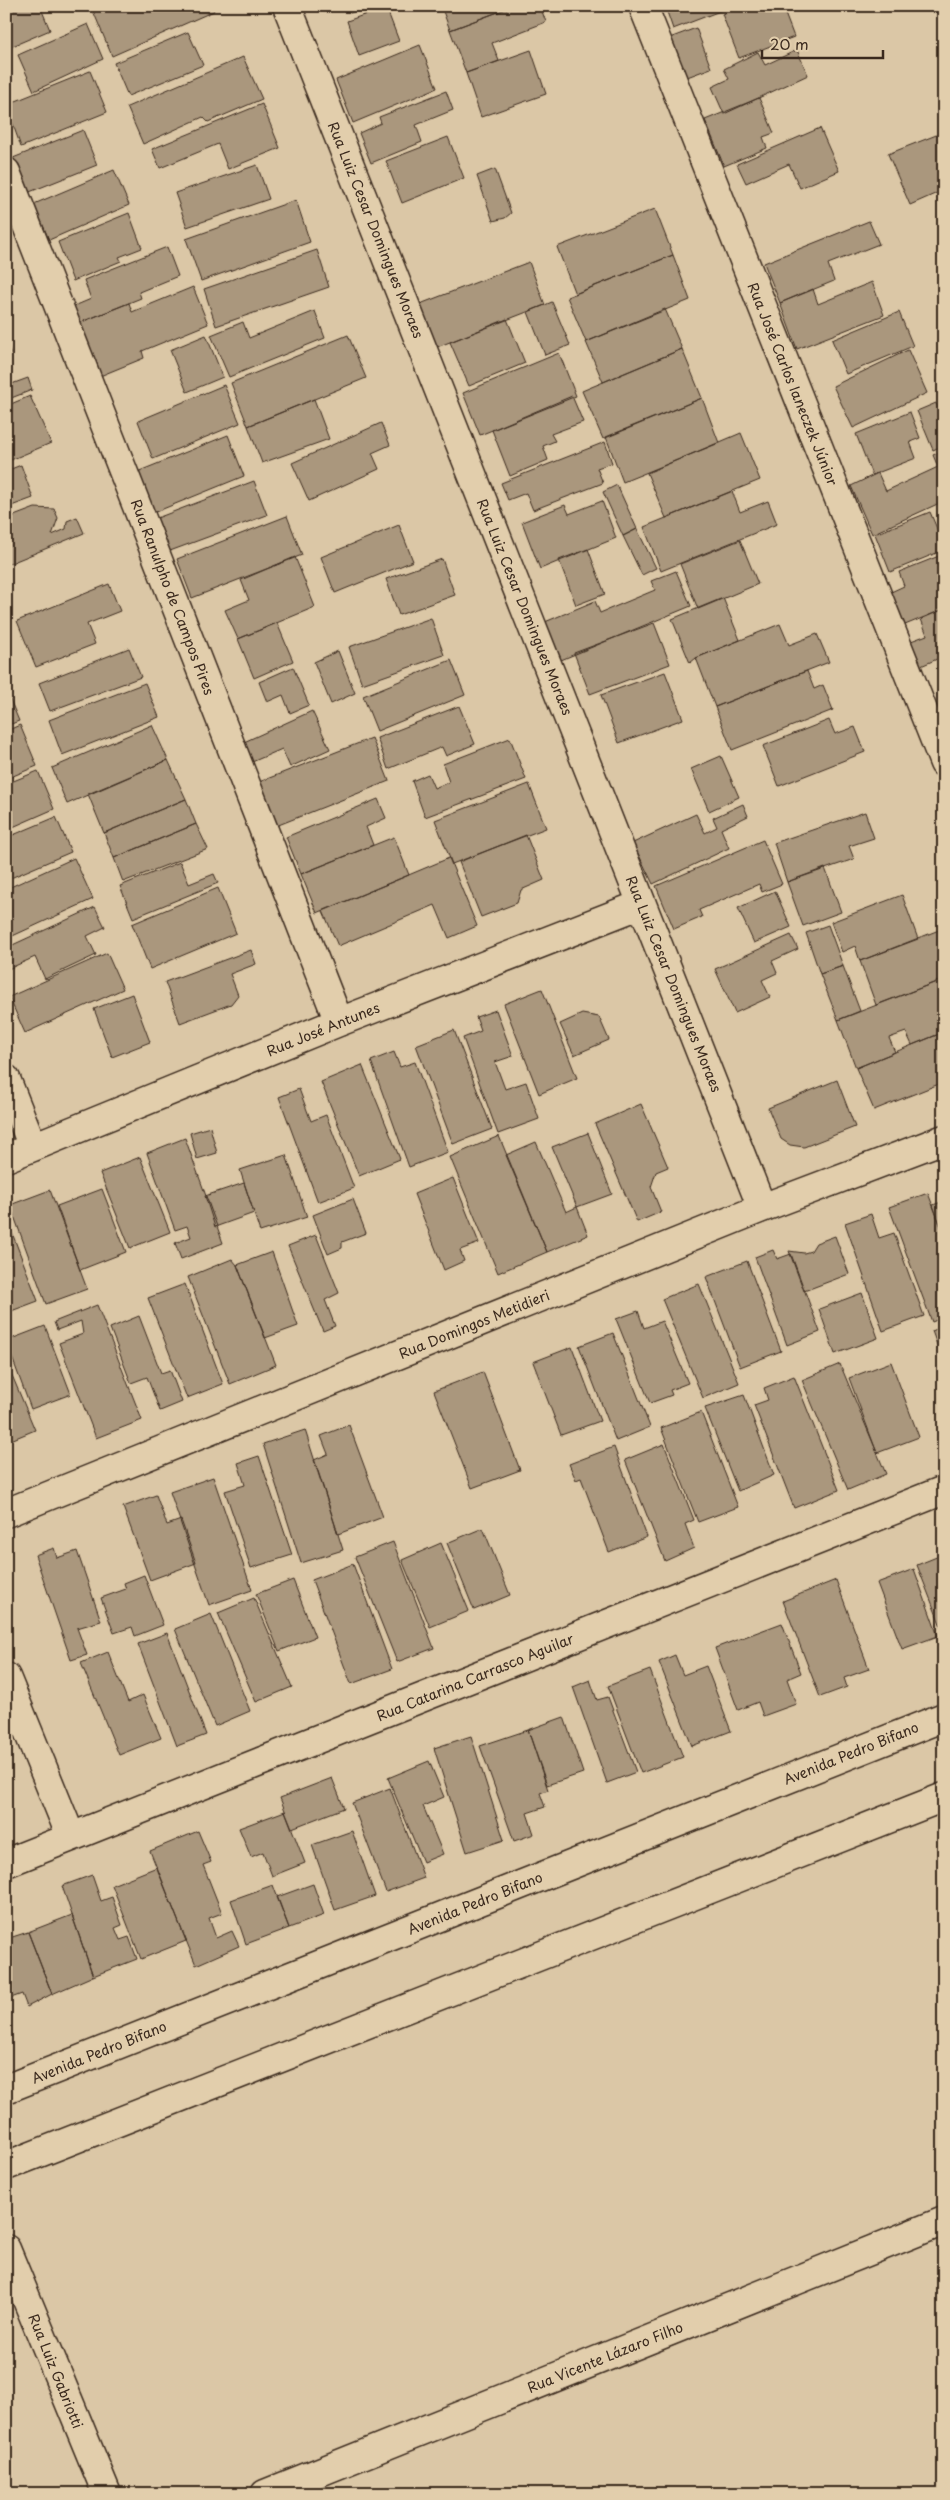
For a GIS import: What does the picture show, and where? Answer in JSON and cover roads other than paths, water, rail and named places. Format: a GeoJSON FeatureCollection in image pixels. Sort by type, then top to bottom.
{"type":"FeatureCollection","features":[{"type":"Feature","properties":{"kind":"street","name":"Rua Luiz Cesar Domingues Moraes"},"geometry":{"type":"LineString","coordinates":[[287,6],[762,1208]]}},
{"type":"Feature","properties":{"kind":"street","name":"Rua José Carlos Ianeczek Júnior"},"geometry":{"type":"LineString","coordinates":[[642,6],[944,762]]}},
{"type":"Feature","properties":{"kind":"street","name":"Rua Ranulpho de Campos Pires"},"geometry":{"type":"LineString","coordinates":[[6,172],[339,1022]]}},
{"type":"Feature","properties":{"kind":"street","name":"Rua José Antunes"},"geometry":{"type":"LineString","coordinates":[[6,1158],[339,1022],[642,904]]}},
{"type":"Feature","properties":{"kind":"street"},"geometry":{"type":"LineString","coordinates":[[6,1079],[33,1147]]}},
{"type":"Feature","properties":{"kind":"street","name":"Rua Domingos Metidieri"},"geometry":{"type":"LineString","coordinates":[[6,1513],[762,1208],[944,1139]]}},
{"type":"Feature","properties":{"kind":"street","name":"Rua Catarina Carrasco Aguilar"},"geometry":{"type":"LineString","coordinates":[[6,1863],[944,1490]]}},
{"type":"Feature","properties":{"kind":"street"},"geometry":{"type":"LineString","coordinates":[[6,1677],[71,1837]]}},
{"type":"Feature","properties":{"kind":"street","name":"Avenida Pedro Bifano"},"geometry":{"type":"LineString","coordinates":[[6,2089],[944,1717]]}},
{"type":"Feature","properties":{"kind":"street"},"geometry":{"type":"LineString","coordinates":[[6,2166],[944,1797]]}},
{"type":"Feature","properties":{"kind":"street","name":"Rua Vicente Lázaro Filho"},"geometry":{"type":"LineString","coordinates":[[265,2494],[944,2221]]}},
{"type":"Feature","properties":{"kind":"street","name":"Rua Luiz Gabriotti"},"geometry":{"type":"LineString","coordinates":[[6,2249],[106,2494]]}}]}
